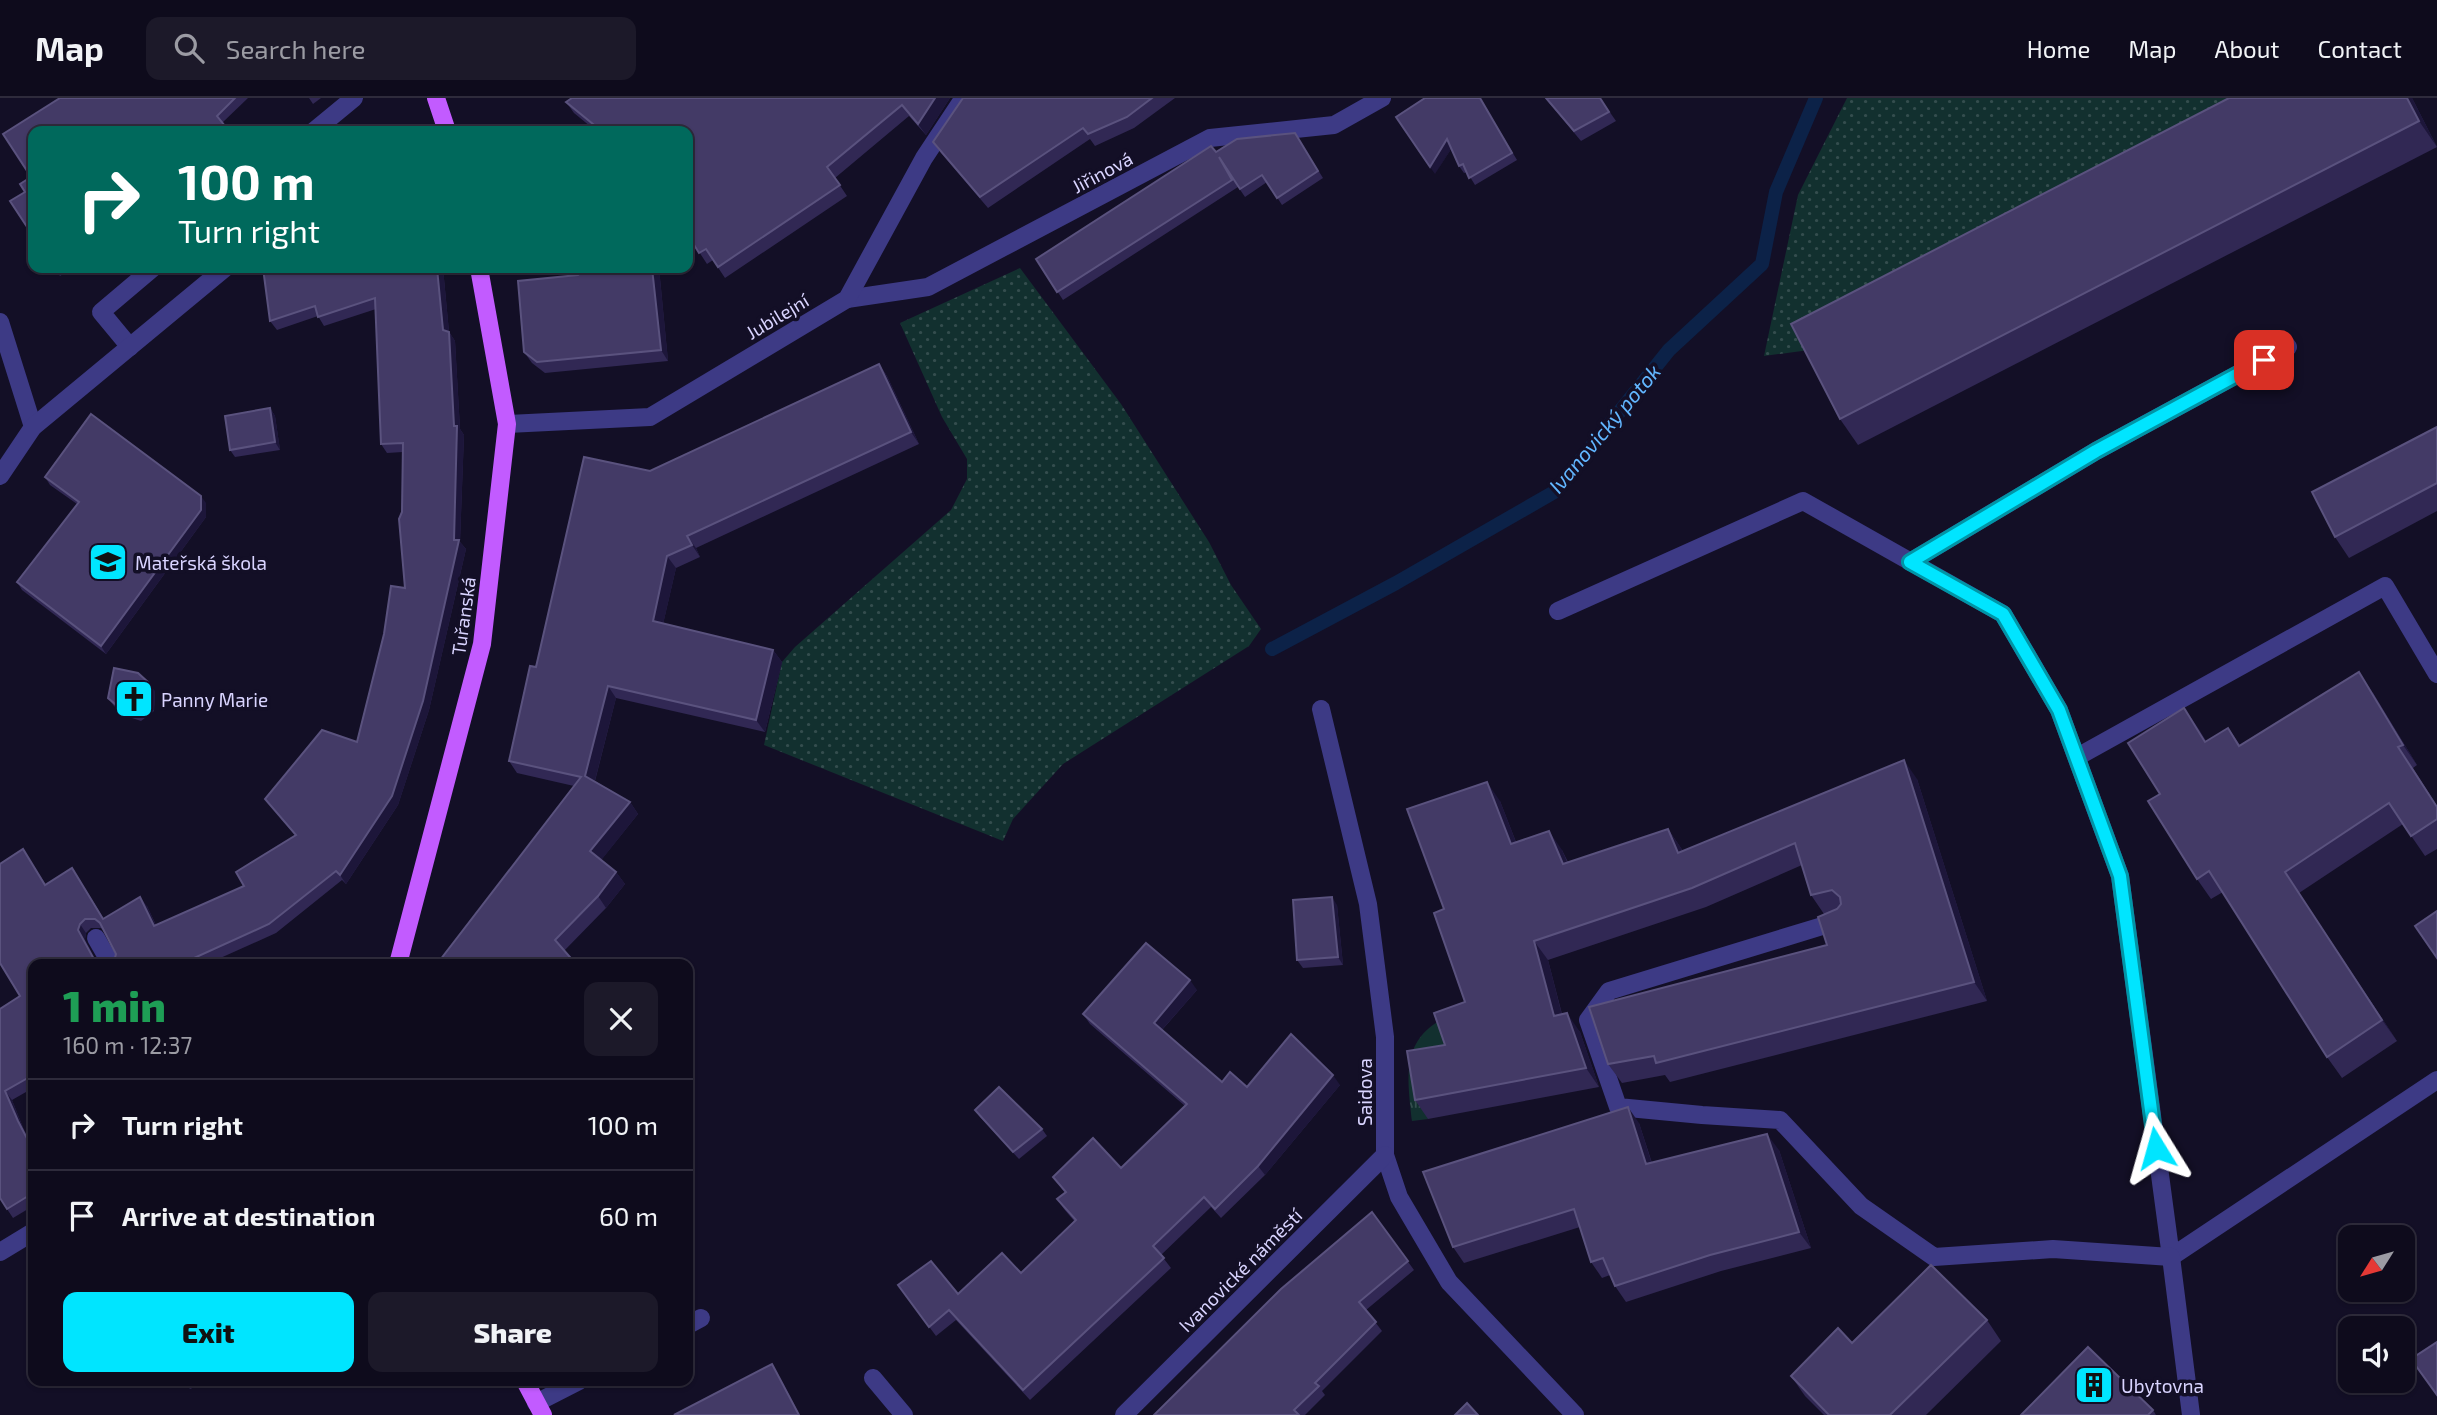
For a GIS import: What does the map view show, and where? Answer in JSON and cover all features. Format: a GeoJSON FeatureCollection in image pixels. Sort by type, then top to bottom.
{"type":"FeatureCollection","features":[{"type":"Feature","properties":{"kind":"main road"},"geometry":{"type":"LineString","coordinates":[[436,98],[445,126]]}},
{"type":"Feature","properties":{"kind":"main road","name":"Tuřanská"},"geometry":{"type":"LineString","coordinates":[[399,959],[482,644],[507,424],[481,273]]}},
{"type":"Feature","properties":{"kind":"main road"},"geometry":{"type":"LineString","coordinates":[[528,1386],[539,1409]]}},
{"type":"Feature","properties":{"kind":"street"},"geometry":{"type":"LineString","coordinates":[[320,126],[354,98]]}},
{"type":"Feature","properties":{"kind":"street","name":"Jiřinová"},"geometry":{"type":"LineString","coordinates":[[847,299],[929,287],[1210,138],[1334,125],[1382,98]]}},
{"type":"Feature","properties":{"kind":"street"},"geometry":{"type":"LineString","coordinates":[[847,299],[924,158],[962,99]]}},
{"type":"Feature","properties":{"kind":"street"},"geometry":{"type":"LineString","coordinates":[[130,347],[101,312],[147,273]]}},
{"type":"Feature","properties":{"kind":"street"},"geometry":{"type":"LineString","coordinates":[[0,476],[33,427],[219,273]]}},
{"type":"Feature","properties":{"kind":"street","name":"Jubilejní"},"geometry":{"type":"LineString","coordinates":[[507,424],[650,416],[847,299]]}},
{"type":"Feature","properties":{"kind":"street"},"geometry":{"type":"LineString","coordinates":[[0,322],[33,427]]}},
{"type":"Feature","properties":{"kind":"street"},"geometry":{"type":"LineString","coordinates":[[1910,562],[2096,451],[2288,347]]}},
{"type":"Feature","properties":{"kind":"street"},"geometry":{"type":"LineString","coordinates":[[1558,611],[1803,501],[2003,614],[2059,710],[2120,876],[2191,1415]]}},
{"type":"Feature","properties":{"kind":"street"},"geometry":{"type":"LineString","coordinates":[[2077,757],[2385,586],[2437,674]]}},
{"type":"Feature","properties":{"kind":"street","name":"Saidova"},"geometry":{"type":"LineString","coordinates":[[1321,709],[1368,904],[1385,1037],[1385,1155],[1399,1197],[1449,1282],[1575,1415]]}},
{"type":"Feature","properties":{"kind":"street"},"geometry":{"type":"LineString","coordinates":[[1843,920],[1609,992],[1588,1020],[1618,1107],[1780,1120],[1861,1206],[1934,1257],[2053,1249],[2171,1257],[2437,1080]]}},
{"type":"Feature","properties":{"kind":"street"},"geometry":{"type":"LineString","coordinates":[[96,938],[108,959]]}},
{"type":"Feature","properties":{"kind":"street","name":"Ivanovické náměstí"},"geometry":{"type":"LineString","coordinates":[[1124,1415],[1385,1155]]}},
{"type":"Feature","properties":{"kind":"street"},"geometry":{"type":"LineString","coordinates":[[0,1252],[28,1235]]}},
{"type":"Feature","properties":{"kind":"street"},"geometry":{"type":"LineString","coordinates":[[873,1378],[904,1415]]}},
{"type":"Feature","properties":{"kind":"street"},"geometry":{"type":"LineString","coordinates":[[539,1409],[572,1386]]}},
{"type":"Feature","properties":{"kind":"green space"},"geometry":{"type":"Polygon","coordinates":[[[1847,98],[2284,98],[1809,350],[1764,356],[1798,195],[1847,98]]]}},
{"type":"Feature","properties":{"kind":"green space"},"geometry":{"type":"Polygon","coordinates":[[[1020,268],[1121,404],[1209,542],[1231,585],[1261,629],[1249,646],[1063,764],[1013,819],[1003,841],[764,745],[782,662],[795,647],[951,510],[967,479],[967,459],[942,417],[900,323],[1020,268]]]}},
{"type":"Feature","properties":{"kind":"green space"},"geometry":{"type":"Polygon","coordinates":[[[1443,1019],[1458,1064],[1420,1071],[1428,1119],[1412,1121],[1409,1077],[1413,1050],[1419,1038],[1443,1019]]]}},
{"type":"Feature","properties":{"kind":"building"},"geometry":{"type":"Polygon","coordinates":[[[60,98],[235,98],[217,116],[225,126],[28,126],[28,172],[3,134],[60,98]]]}},
{"type":"Feature","properties":{"kind":"building"},"geometry":{"type":"Polygon","coordinates":[[[572,98],[935,98],[918,124],[902,105],[827,167],[840,185],[718,267],[706,249],[699,253],[693,243],[693,126],[595,126],[566,102],[572,98]]]}},
{"type":"Feature","properties":{"kind":"building"},"geometry":{"type":"Polygon","coordinates":[[[963,98],[1152,98],[1127,117],[1088,134],[1083,128],[980,197],[933,142],[963,98]]]}},
{"type":"Feature","properties":{"kind":"building"},"geometry":{"type":"Polygon","coordinates":[[[1425,98],[1480,98],[1512,153],[1469,178],[1463,164],[1459,166],[1447,139],[1430,167],[1396,117],[1425,98]]]}},
{"type":"Feature","properties":{"kind":"building"},"geometry":{"type":"Polygon","coordinates":[[[1546,98],[1600,98],[1609,112],[1574,131],[1546,98]]]}},
{"type":"Feature","properties":{"kind":"building"},"geometry":{"type":"Polygon","coordinates":[[[2229,98],[2407,98],[2419,121],[1840,419],[1791,324],[2229,98]]]}},
{"type":"Feature","properties":{"kind":"building"},"geometry":{"type":"Polygon","coordinates":[[[1295,133],[1318,171],[1277,198],[1262,175],[1240,189],[1219,157],[1232,180],[1057,292],[1036,259],[1211,146],[1216,152],[1237,139],[1295,133]]]}},
{"type":"Feature","properties":{"kind":"building"},"geometry":{"type":"Polygon","coordinates":[[[28,179],[28,228],[10,201],[25,192],[20,184],[28,179]]]}},
{"type":"Feature","properties":{"kind":"building"},"geometry":{"type":"Polygon","coordinates":[[[264,273],[437,273],[443,330],[449,332],[454,426],[457,426],[454,540],[459,540],[423,701],[392,796],[340,875],[336,871],[269,924],[192,959],[115,959],[116,954],[100,923],[95,919],[85,919],[78,930],[94,959],[28,959],[28,1078],[5,1091],[28,1140],[28,1196],[7,1209],[0,1198],[0,1009],[20,996],[0,963],[0,864],[23,849],[45,885],[72,868],[103,919],[140,897],[154,926],[244,886],[236,872],[296,835],[265,799],[322,730],[357,742],[384,634],[391,586],[405,588],[399,519],[402,512],[403,443],[381,444],[375,298],[318,317],[315,306],[270,321],[264,273]]]}},
{"type":"Feature","properties":{"kind":"building"},"geometry":{"type":"Polygon","coordinates":[[[653,273],[661,350],[537,362],[524,352],[518,281],[578,275],[653,273]]]}},
{"type":"Feature","properties":{"kind":"building"},"geometry":{"type":"Polygon","coordinates":[[[879,364],[911,432],[687,536],[692,545],[667,556],[653,621],[773,650],[756,720],[608,686],[585,776],[630,802],[590,851],[616,872],[598,896],[555,940],[572,959],[441,959],[581,777],[509,761],[530,666],[536,667],[584,457],[650,471],[879,364]]]}},
{"type":"Feature","properties":{"kind":"building"},"geometry":{"type":"Polygon","coordinates":[[[270,408],[275,442],[230,450],[225,416],[270,408]]]}},
{"type":"Feature","properties":{"kind":"building","name":"Mateřská škola"},"geometry":{"type":"Polygon","coordinates":[[[91,414],[201,496],[201,510],[101,646],[17,582],[79,502],[45,477],[91,414]]]}},
{"type":"Feature","properties":{"kind":"building"},"geometry":{"type":"Polygon","coordinates":[[[2437,427],[2437,483],[2335,537],[2312,492],[2437,427]]]}},
{"type":"Feature","properties":{"kind":"building","name":"Panny Marie"},"geometry":{"type":"Polygon","coordinates":[[[114,668],[138,673],[149,683],[149,704],[136,714],[121,709],[108,698],[114,668]]]}},
{"type":"Feature","properties":{"kind":"building"},"geometry":{"type":"Polygon","coordinates":[[[2359,672],[2403,745],[2398,747],[2437,807],[2437,819],[2411,836],[2389,803],[2285,872],[2382,1020],[2327,1057],[2209,871],[2197,879],[2148,801],[2160,794],[2128,743],[2184,708],[2205,742],[2228,728],[2239,746],[2359,672]]]}},
{"type":"Feature","properties":{"kind":"building"},"geometry":{"type":"Polygon","coordinates":[[[1904,760],[1974,982],[1656,1063],[1654,1056],[1608,1064],[1589,1007],[1827,945],[1818,917],[1837,909],[1841,904],[1840,897],[1832,890],[1811,895],[1795,843],[1692,888],[1534,941],[1554,1016],[1567,1013],[1586,1068],[1415,1100],[1407,1051],[1445,1045],[1434,1013],[1465,1002],[1434,913],[1444,909],[1407,809],[1487,782],[1511,844],[1549,831],[1563,864],[1668,829],[1678,853],[1904,760]]]}},
{"type":"Feature","properties":{"kind":"building"},"geometry":{"type":"Polygon","coordinates":[[[1332,897],[1338,957],[1297,960],[1293,900],[1332,897]]]}},
{"type":"Feature","properties":{"kind":"building"},"geometry":{"type":"Polygon","coordinates":[[[2437,911],[2437,958],[2415,926],[2437,911]]]}},
{"type":"Feature","properties":{"kind":"building"},"geometry":{"type":"Polygon","coordinates":[[[1146,943],[1190,980],[1154,1023],[1222,1082],[1230,1072],[1247,1087],[1291,1034],[1333,1075],[1258,1166],[1215,1209],[1204,1197],[1153,1246],[1164,1258],[1023,1390],[949,1310],[929,1327],[898,1285],[931,1261],[958,1294],[1002,1253],[1021,1273],[1076,1220],[1057,1199],[1066,1192],[1053,1177],[1093,1138],[1121,1168],[1187,1104],[1083,1014],[1146,943]]]}},
{"type":"Feature","properties":{"kind":"building"},"geometry":{"type":"Polygon","coordinates":[[[999,1087],[1042,1129],[1013,1152],[975,1110],[999,1087]]]}},
{"type":"Feature","properties":{"kind":"building"},"geometry":{"type":"Polygon","coordinates":[[[1628,1107],[1646,1164],[1767,1134],[1799,1232],[1710,1255],[1615,1286],[1603,1258],[1591,1262],[1574,1209],[1453,1247],[1423,1172],[1628,1107]]]}},
{"type":"Feature","properties":{"kind":"building"},"geometry":{"type":"Polygon","coordinates":[[[1372,1212],[1408,1261],[1359,1302],[1376,1322],[1315,1383],[1319,1386],[1294,1410],[1299,1415],[1154,1415],[1281,1289],[1372,1212]]]}},
{"type":"Feature","properties":{"kind":"building"},"geometry":{"type":"Polygon","coordinates":[[[1931,1265],[1987,1320],[1890,1415],[1829,1415],[1791,1376],[1838,1328],[1852,1343],[1931,1265]]]}},
{"type":"Feature","properties":{"kind":"building"},"geometry":{"type":"Polygon","coordinates":[[[2437,1342],[2437,1395],[2415,1365],[2415,1356],[2437,1342]]]}},
{"type":"Feature","properties":{"kind":"building","name":"Ubytovna"},"geometry":{"type":"Polygon","coordinates":[[[2088,1347],[2153,1410],[2148,1415],[2021,1415],[2088,1347]]]}},
{"type":"Feature","properties":{"kind":"building"},"geometry":{"type":"Polygon","coordinates":[[[772,1364],[799,1415],[674,1415],[772,1364]]]}},
{"type":"Feature","properties":{"kind":"building"},"geometry":{"type":"Polygon","coordinates":[[[1467,1403],[1478,1415],[1455,1415],[1467,1403]]]}},
{"type":"Feature","properties":{"kind":"waterway","name":"Ivanovický potok"},"geometry":{"type":"LineString","coordinates":[[1272,649],[1396,583],[1556,491],[1669,350],[1762,264],[1776,192],[1816,98]]}},
{"type":"Feature","properties":{"kind":"place","name":"Mateřská škola"},"geometry":{"type":"Point","coordinates":[108,562]}},
{"type":"Feature","properties":{"kind":"place","name":"Panny Marie"},"geometry":{"type":"Point","coordinates":[134,699]}},
{"type":"Feature","properties":{"kind":"place","name":"Ubytovna"},"geometry":{"type":"Point","coordinates":[2094,1385]}},
{"type":"Feature","properties":{"kind":"route"},"geometry":{"type":"LineString","coordinates":[[2156,1148],[2120,876],[2059,710],[2003,614],[1910,562],[2096,451],[2264,360]]}}]}
